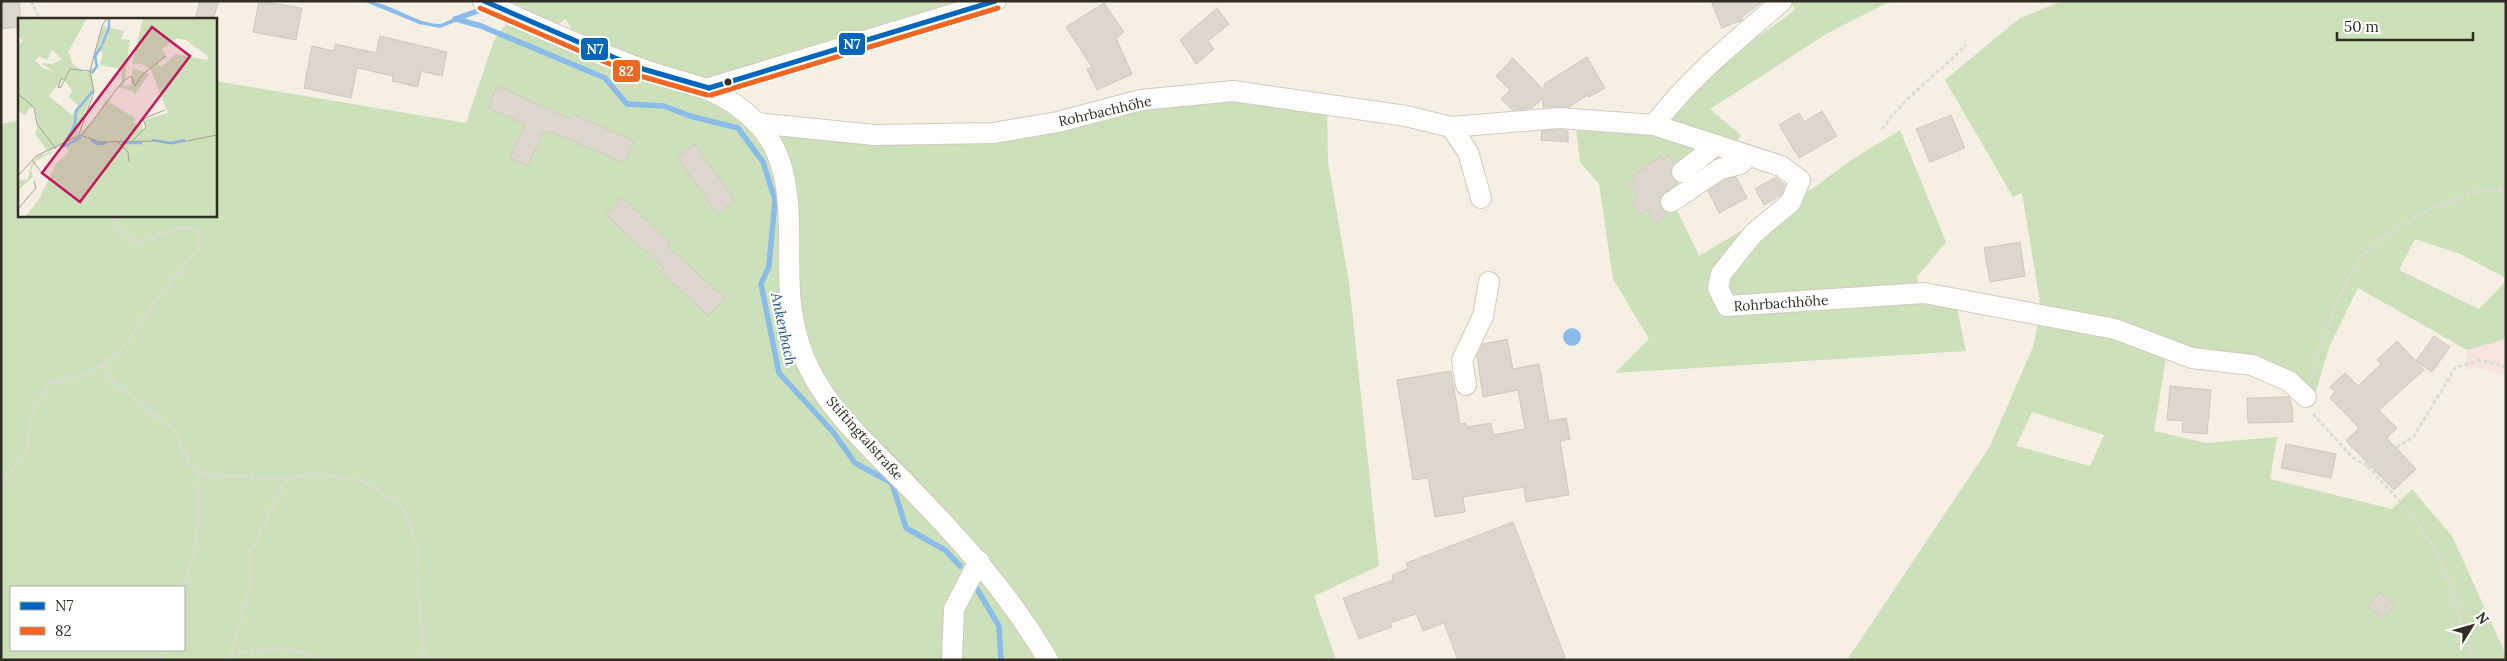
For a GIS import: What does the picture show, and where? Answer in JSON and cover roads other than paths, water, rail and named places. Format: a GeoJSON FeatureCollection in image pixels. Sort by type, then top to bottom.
{"type":"FeatureCollection","features":[{"type":"Feature","properties":{"kind":"street","name":"Stiftingtalstraße"},"geometry":{"type":"LineString","coordinates":[[483,1],[636,67],[708,88],[727,98],[763,130],[779,159],[784,180],[790,228],[790,292],[794,324],[808,367],[836,409],[979,561],[1028,627],[1048,660]]}},
{"type":"Feature","properties":{"kind":"street"},"geometry":{"type":"LineString","coordinates":[[708,88],[996,1]]}},
{"type":"Feature","properties":{"kind":"street"},"geometry":{"type":"LineString","coordinates":[[1654,125],[1676,96],[1727,48],[1782,1]]}},
{"type":"Feature","properties":{"kind":"street","name":"Rohrbachhöhe"},"geometry":{"type":"LineString","coordinates":[[756,122],[875,136],[993,132],[1058,122],[1141,100],[1233,91],[1406,116],[1451,127],[1559,118],[1654,125],[1782,166],[1800,180],[1790,202],[1753,234],[1721,274],[1718,288],[1727,306],[1924,293],[2115,329],[2192,358],[2252,365],[2289,381],[2306,397]]}},
{"type":"Feature","properties":{"kind":"street"},"geometry":{"type":"LineString","coordinates":[[1451,127],[1468,152],[1481,198]]}},
{"type":"Feature","properties":{"kind":"street"},"geometry":{"type":"LineString","coordinates":[[1682,172],[1716,145]]}},
{"type":"Feature","properties":{"kind":"street"},"geometry":{"type":"LineString","coordinates":[[1670,202],[1720,169],[1740,164],[1749,156]]}},
{"type":"Feature","properties":{"kind":"street"},"geometry":{"type":"LineString","coordinates":[[1466,385],[1462,360],[1484,316],[1488,282]]}},
{"type":"Feature","properties":{"kind":"street"},"geometry":{"type":"LineString","coordinates":[[952,660],[954,609],[979,561]]}},
{"type":"Feature","properties":{"kind":"water"},"geometry":{"type":"Polygon","coordinates":[[[363,1],[382,4],[419,20],[438,24],[454,18],[460,17],[460,20],[440,28],[419,24],[363,1]]]}},
{"type":"Feature","properties":{"kind":"water"},"geometry":{"type":"Polygon","coordinates":[[[1568,328],[1576,328],[1581,333],[1579,344],[1568,346],[1563,341],[1563,333],[1568,328]]]}},
{"type":"Feature","properties":{"kind":"waterway"},"geometry":{"type":"LineString","coordinates":[[455,19],[486,8]]}},
{"type":"Feature","properties":{"kind":"waterway","name":"Ankenbach"},"geometry":{"type":"LineString","coordinates":[[456,19],[481,26],[605,78],[627,104],[664,106],[690,116],[738,128],[763,162],[775,200],[769,266],[761,284],[779,373],[833,432],[855,463],[892,483],[906,528],[945,550],[960,566]]}},
{"type":"Feature","properties":{"kind":"waterway","name":"Ankenbach"},"geometry":{"type":"LineString","coordinates":[[974,584],[999,626],[1001,660]]}}]}
